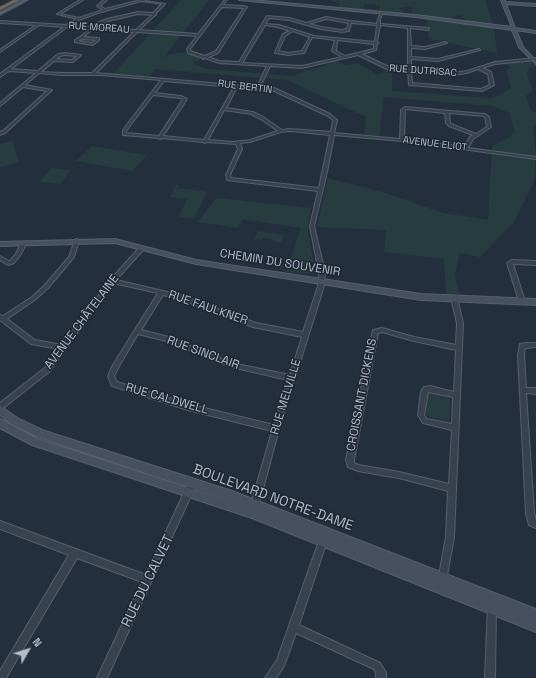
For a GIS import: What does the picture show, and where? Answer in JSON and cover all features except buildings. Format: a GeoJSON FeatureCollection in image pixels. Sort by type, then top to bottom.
{"type":"FeatureCollection","features":[{"type":"Feature","properties":{"kind":"highway"},"geometry":{"type":"LineString","coordinates":[[0,3],[7,0]]}},
{"type":"Feature","properties":{"kind":"highway"},"geometry":{"type":"LineString","coordinates":[[0,9],[18,0]]}},
{"type":"Feature","properties":{"kind":"main road"},"geometry":{"type":"LineString","coordinates":[[0,14],[26,0]]}},
{"type":"Feature","properties":{"kind":"street"},"geometry":{"type":"LineString","coordinates":[[78,18],[58,14],[82,0]]}},
{"type":"Feature","properties":{"kind":"street"},"geometry":{"type":"LineString","coordinates":[[105,10],[98,6],[106,0]]}},
{"type":"Feature","properties":{"kind":"street"},"geometry":{"type":"LineString","coordinates":[[94,74],[164,4],[134,0]]}},
{"type":"Feature","properties":{"kind":"street"},"geometry":{"type":"LineString","coordinates":[[226,0],[188,51],[204,58],[219,62],[298,67],[375,50],[382,13]]}},
{"type":"Feature","properties":{"kind":"street"},"geometry":{"type":"LineString","coordinates":[[241,0],[472,22],[536,33]]}},
{"type":"Feature","properties":{"kind":"street"},"geometry":{"type":"LineString","coordinates":[[0,76],[65,26],[78,18],[142,1]]}},
{"type":"Feature","properties":{"kind":"street"},"geometry":{"type":"LineString","coordinates":[[535,60],[521,48],[517,29],[506,2],[536,5]]}},
{"type":"Feature","properties":{"kind":"street"},"geometry":{"type":"LineString","coordinates":[[204,58],[217,52],[246,8],[222,6]]}},
{"type":"Feature","properties":{"kind":"street"},"geometry":{"type":"LineString","coordinates":[[81,38],[98,39],[92,44],[76,43],[81,38],[92,28],[102,22],[139,12],[155,14]]}},
{"type":"Feature","properties":{"kind":"street"},"geometry":{"type":"LineString","coordinates":[[240,64],[266,18],[271,16],[289,19],[326,29],[345,31],[348,30],[350,22]]}},
{"type":"Feature","properties":{"kind":"street"},"geometry":{"type":"LineString","coordinates":[[306,24],[324,18],[350,22],[428,28]]}},
{"type":"Feature","properties":{"kind":"street","name":"RUE MOREAU"},"geometry":{"type":"LineString","coordinates":[[0,22],[199,35]]}},
{"type":"Feature","properties":{"kind":"street"},"geometry":{"type":"LineString","coordinates":[[0,51],[38,24]]}},
{"type":"Feature","properties":{"kind":"street"},"geometry":{"type":"LineString","coordinates":[[263,24],[276,26],[311,37],[377,43]]}},
{"type":"Feature","properties":{"kind":"street"},"geometry":{"type":"LineString","coordinates":[[409,27],[409,83],[412,85],[485,89],[493,84],[491,74],[478,68]]}},
{"type":"Feature","properties":{"kind":"street"},"geometry":{"type":"LineString","coordinates":[[292,31],[284,35],[276,52],[288,54],[303,52],[311,37]]}},
{"type":"Feature","properties":{"kind":"street"},"geometry":{"type":"LineString","coordinates":[[336,40],[334,51],[344,57]]}},
{"type":"Feature","properties":{"kind":"street"},"geometry":{"type":"LineString","coordinates":[[409,47],[425,48],[446,43]]}},
{"type":"Feature","properties":{"kind":"street"},"geometry":{"type":"LineString","coordinates":[[409,58],[436,60],[479,50]]}},
{"type":"Feature","properties":{"kind":"street"},"geometry":{"type":"LineString","coordinates":[[0,105],[38,72],[54,60],[62,54],[79,56],[73,61],[54,60]]}},
{"type":"Feature","properties":{"kind":"street","name":"RUE DUTRISAC"},"geometry":{"type":"LineString","coordinates":[[360,54],[385,68],[458,74],[495,63],[535,60]]}},
{"type":"Feature","properties":{"kind":"street"},"geometry":{"type":"LineString","coordinates":[[258,88],[269,66]]}},
{"type":"Feature","properties":{"kind":"street","name":"RUE BERTIN"},"geometry":{"type":"LineString","coordinates":[[7,70],[94,74],[216,83],[276,90],[331,116],[336,122],[312,228],[322,273],[321,281]]}},
{"type":"Feature","properties":{"kind":"street"},"geometry":{"type":"LineString","coordinates":[[164,80],[123,133],[128,135],[205,142],[238,143],[281,130]]}},
{"type":"Feature","properties":{"kind":"street"},"geometry":{"type":"LineString","coordinates":[[0,134],[50,90],[22,86]]}},
{"type":"Feature","properties":{"kind":"street"},"geometry":{"type":"LineString","coordinates":[[205,142],[236,86]]}},
{"type":"Feature","properties":{"kind":"street"},"geometry":{"type":"LineString","coordinates":[[152,94],[185,99],[160,138]]}},
{"type":"Feature","properties":{"kind":"street"},"geometry":{"type":"LineString","coordinates":[[224,108],[252,113],[281,130]]}},
{"type":"Feature","properties":{"kind":"street"},"geometry":{"type":"LineString","coordinates":[[402,140],[404,108],[480,113],[486,116],[489,127],[468,140],[466,148]]}},
{"type":"Feature","properties":{"kind":"street"},"geometry":{"type":"LineString","coordinates":[[447,111],[448,123],[450,125],[476,135]]}},
{"type":"Feature","properties":{"kind":"street","name":"AVENUE ELIOT"},"geometry":{"type":"LineString","coordinates":[[281,130],[402,140],[536,158]]}},
{"type":"Feature","properties":{"kind":"street"},"geometry":{"type":"LineString","coordinates":[[238,143],[240,149],[228,175],[229,179],[321,190]]}},
{"type":"Feature","properties":{"kind":"street","name":"CHEMIN DU SOUVENIR"},"geometry":{"type":"LineString","coordinates":[[0,244],[114,240],[196,262],[421,297],[536,302]]}},
{"type":"Feature","properties":{"kind":"street"},"geometry":{"type":"LineString","coordinates":[[64,348],[33,342],[1,318],[34,298],[46,287],[71,257],[77,242]]}},
{"type":"Feature","properties":{"kind":"street"},"geometry":{"type":"LineString","coordinates":[[0,258],[8,263],[12,262],[19,253],[23,244]]}},
{"type":"Feature","properties":{"kind":"street","name":"AVENUE CHÂTELAINE"},"geometry":{"type":"LineString","coordinates":[[0,409],[44,373],[64,348],[112,281],[142,248]]}},
{"type":"Feature","properties":{"kind":"street"},"geometry":{"type":"LineString","coordinates":[[522,301],[510,263],[536,263]]}},
{"type":"Feature","properties":{"kind":"street","name":"RUE FAULKNER"},"geometry":{"type":"LineString","coordinates":[[112,281],[178,296],[255,325],[305,335]]}},
{"type":"Feature","properties":{"kind":"street","name":"RUE MELVILLE"},"geometry":{"type":"LineString","coordinates":[[254,509],[276,429],[321,281]]}},
{"type":"Feature","properties":{"kind":"street","name":"RUE CALDWELL"},"geometry":{"type":"LineString","coordinates":[[162,292],[116,365],[111,376],[114,384],[188,406],[276,429]]}},
{"type":"Feature","properties":{"kind":"street"},"geometry":{"type":"LineString","coordinates":[[441,583],[450,537],[460,323],[454,298]]}},
{"type":"Feature","properties":{"kind":"street","name":"CROISSANT DICKENS"},"geometry":{"type":"LineString","coordinates":[[452,488],[399,475],[358,468],[351,465],[350,460],[375,332],[382,330],[458,348]]}},
{"type":"Feature","properties":{"kind":"street","name":"RUE SINCLAIR"},"geometry":{"type":"LineString","coordinates":[[138,332],[167,339],[231,365],[292,378]]}},
{"type":"Feature","properties":{"kind":"street"},"geometry":{"type":"LineString","coordinates":[[536,345],[522,346],[521,355],[530,513],[532,522],[536,524]]}},
{"type":"Feature","properties":{"kind":"street"},"geometry":{"type":"LineString","coordinates":[[455,428],[425,421],[421,415],[424,392],[426,389],[456,395]]}},
{"type":"Feature","properties":{"kind":"street"},"geometry":{"type":"LineString","coordinates":[[524,390],[536,391]]}},
{"type":"Feature","properties":{"kind":"street","name":"BOULEVARD NOTRE-DAME"},"geometry":{"type":"LineString","coordinates":[[0,409],[16,422],[39,433],[254,509],[492,603],[536,615]]}},
{"type":"Feature","properties":{"kind":"street","name":"BOULEVARD NOTRE-DAME"},"geometry":{"type":"LineString","coordinates":[[0,423],[35,442],[191,488]]}},
{"type":"Feature","properties":{"kind":"street","name":"RUE DU CALVET"},"geometry":{"type":"LineString","coordinates":[[102,678],[191,488]]}},
{"type":"Feature","properties":{"kind":"street"},"geometry":{"type":"LineString","coordinates":[[0,525],[147,580]]}},
{"type":"Feature","properties":{"kind":"street"},"geometry":{"type":"LineString","coordinates":[[270,678],[281,663],[295,628],[325,538]]}},
{"type":"Feature","properties":{"kind":"street"},"geometry":{"type":"LineString","coordinates":[[1,678],[74,553]]}},
{"type":"Feature","properties":{"kind":"street"},"geometry":{"type":"LineString","coordinates":[[490,678],[492,603]]}},
{"type":"Feature","properties":{"kind":"street","name":"BOULEVARD NOTRE-DAME"},"geometry":{"type":"LineString","coordinates":[[492,603],[536,626]]}},
{"type":"Feature","properties":{"kind":"street"},"geometry":{"type":"LineString","coordinates":[[295,628],[377,666],[381,673],[381,678]]}},
{"type":"Feature","properties":{"kind":"green space"},"geometry":{"type":"Polygon","coordinates":[[[181,0],[209,0],[161,61],[167,55],[185,52],[202,59],[192,63],[207,69],[294,76],[306,70],[319,68],[336,60],[345,65],[356,63],[378,75],[387,70],[392,71],[392,91],[492,98],[511,88],[506,70],[512,68],[503,63],[528,61],[536,65],[536,67],[529,69],[527,74],[533,91],[526,96],[531,111],[536,113],[536,125],[533,125],[536,154],[534,181],[514,222],[480,257],[460,253],[455,274],[459,294],[446,294],[444,259],[384,252],[386,230],[317,227],[328,178],[386,193],[443,213],[488,220],[492,147],[515,133],[509,113],[494,106],[384,97],[379,138],[364,137],[366,117],[287,80],[155,69],[150,76],[152,77],[113,74],[181,0]]]}},
{"type":"Feature","properties":{"kind":"green space"},"geometry":{"type":"Polygon","coordinates":[[[485,0],[493,24],[466,21],[463,16],[460,15],[452,16],[452,19],[408,15],[413,13],[410,9],[413,9],[411,6],[399,8],[403,14],[379,12],[380,5],[365,4],[363,10],[339,8],[340,3],[331,1],[485,0]]]}},
{"type":"Feature","properties":{"kind":"green space"},"geometry":{"type":"Polygon","coordinates":[[[427,18],[494,27],[497,53],[429,39],[427,18]]]}},
{"type":"Feature","properties":{"kind":"green space"},"geometry":{"type":"Polygon","coordinates":[[[12,141],[19,162],[0,167],[0,144],[12,141]]]}},
{"type":"Feature","properties":{"kind":"green space"},"geometry":{"type":"Polygon","coordinates":[[[92,146],[147,155],[133,171],[76,161],[92,146]]]}},
{"type":"Feature","properties":{"kind":"green space"},"geometry":{"type":"Polygon","coordinates":[[[52,168],[71,170],[60,184],[39,182],[52,168]]]}},
{"type":"Feature","properties":{"kind":"green space"},"geometry":{"type":"Polygon","coordinates":[[[176,185],[179,185],[178,188],[207,192],[194,219],[179,217],[187,199],[170,197],[176,185]]]}},
{"type":"Feature","properties":{"kind":"green space"},"geometry":{"type":"Polygon","coordinates":[[[216,198],[311,208],[308,233],[316,274],[286,272],[301,228],[243,219],[238,228],[198,222],[216,198]]]}},
{"type":"Feature","properties":{"kind":"green space"},"geometry":{"type":"Polygon","coordinates":[[[258,231],[283,235],[281,243],[263,238],[262,240],[254,239],[258,231]]]}},
{"type":"Feature","properties":{"kind":"green space"},"geometry":{"type":"Polygon","coordinates":[[[428,393],[450,398],[449,422],[426,416],[428,393]]]}}]}
